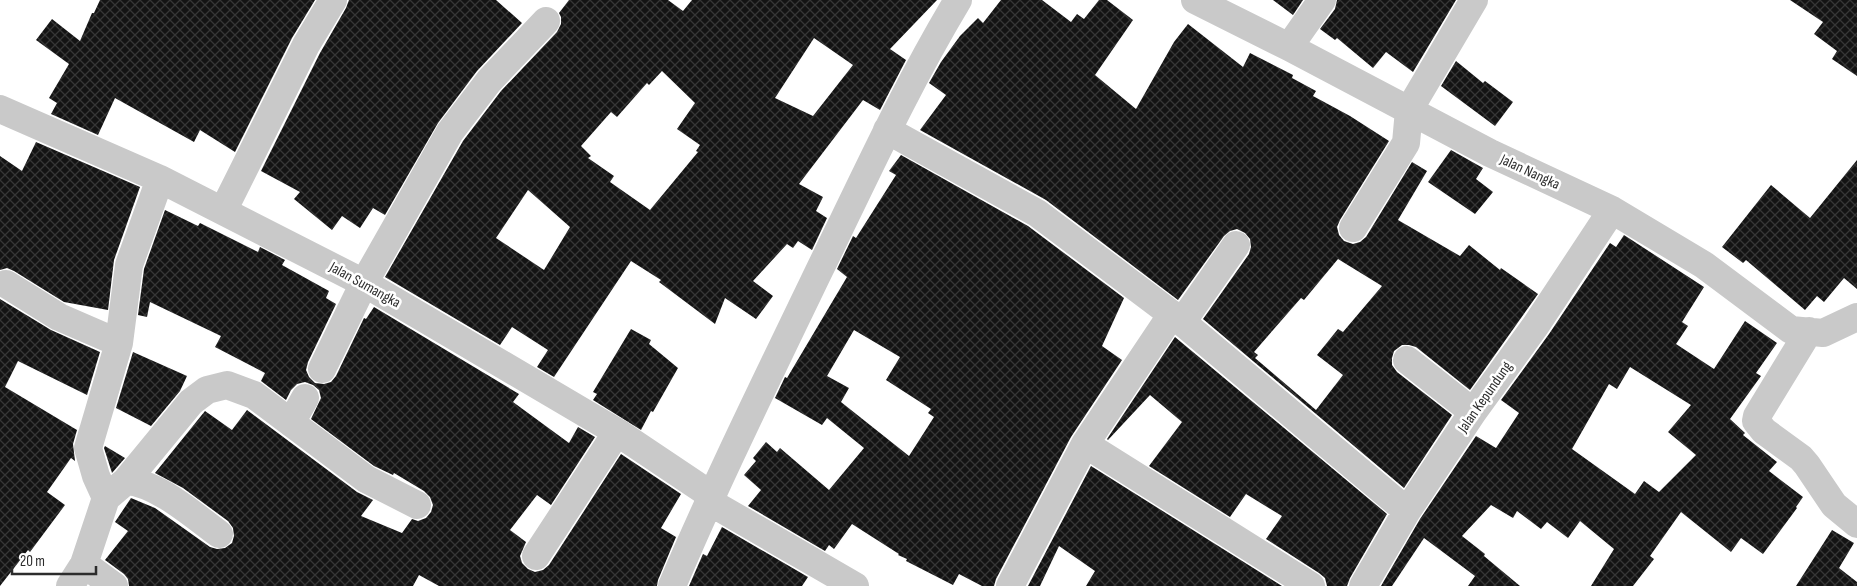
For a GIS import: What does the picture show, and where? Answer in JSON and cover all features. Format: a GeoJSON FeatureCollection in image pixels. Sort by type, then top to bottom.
{"type":"FeatureCollection","features":[{"type":"Feature","properties":{"kind":"street"},"geometry":{"type":"LineString","coordinates":[[223,211],[306,46],[332,0]]}},
{"type":"Feature","properties":{"kind":"street"},"geometry":{"type":"LineString","coordinates":[[672,586],[710,498],[887,130],[936,36],[958,0]]}},
{"type":"Feature","properties":{"kind":"street","name":"Jalan Nangka"},"geometry":{"type":"LineString","coordinates":[[1195,0],[1289,46],[1490,154],[1612,210],[1704,265],[1791,330],[1823,333],[1857,317]]}},
{"type":"Feature","properties":{"kind":"street"},"geometry":{"type":"LineString","coordinates":[[1289,46],[1322,0]]}},
{"type":"Feature","properties":{"kind":"street"},"geometry":{"type":"LineString","coordinates":[[1353,228],[1406,143],[1409,110],[1474,0]]}},
{"type":"Feature","properties":{"kind":"street"},"geometry":{"type":"LineString","coordinates":[[322,369],[364,283],[450,132],[489,81],[546,21]]}},
{"type":"Feature","properties":{"kind":"street","name":"Jalan Sumangka"},"geometry":{"type":"LineString","coordinates":[[0,109],[160,179],[364,283],[617,432],[710,498],[856,586]]}},
{"type":"Feature","properties":{"kind":"street"},"geometry":{"type":"LineString","coordinates":[[887,130],[1037,214],[1177,318],[1407,511]]}},
{"type":"Feature","properties":{"kind":"street"},"geometry":{"type":"LineString","coordinates":[[116,489],[96,476],[88,448],[119,343],[129,265],[160,179]]}},
{"type":"Feature","properties":{"kind":"street","name":"Jalan Kepundung"},"geometry":{"type":"LineString","coordinates":[[1363,586],[1407,511],[1473,412],[1536,325],[1612,210]]}},
{"type":"Feature","properties":{"kind":"street"},"geometry":{"type":"LineString","coordinates":[[1010,586],[1085,444],[1177,318],[1236,245]]}},
{"type":"Feature","properties":{"kind":"street"},"geometry":{"type":"LineString","coordinates":[[6,284],[59,317],[119,343]]}},
{"type":"Feature","properties":{"kind":"street"},"geometry":{"type":"LineString","coordinates":[[1809,331],[1757,416],[1756,421],[1764,431],[1808,465],[1834,505],[1857,524]]}},
{"type":"Feature","properties":{"kind":"street"},"geometry":{"type":"LineString","coordinates":[[1407,360],[1473,412]]}},
{"type":"Feature","properties":{"kind":"street"},"geometry":{"type":"LineString","coordinates":[[114,586],[77,575],[116,489],[191,402],[207,390],[228,385],[254,395],[366,479],[418,505]]}},
{"type":"Feature","properties":{"kind":"street"},"geometry":{"type":"LineString","coordinates":[[291,423],[306,398]]}},
{"type":"Feature","properties":{"kind":"street"},"geometry":{"type":"LineString","coordinates":[[536,556],[617,432]]}},
{"type":"Feature","properties":{"kind":"street"},"geometry":{"type":"LineString","coordinates":[[1085,444],[1311,586]]}},
{"type":"Feature","properties":{"kind":"street"},"geometry":{"type":"LineString","coordinates":[[116,489],[138,482],[173,501],[219,534]]}},
{"type":"Feature","properties":{"kind":"building"},"geometry":{"type":"Polygon","coordinates":[[[100,0],[315,0],[292,38],[235,152],[200,130],[194,142],[115,98],[98,135],[51,114],[57,103],[49,98],[69,64],[36,40],[52,19],[80,41],[100,0]]]}},
{"type":"Feature","properties":{"kind":"building"},"geometry":{"type":"Polygon","coordinates":[[[349,0],[496,0],[522,23],[477,71],[438,123],[385,215],[373,208],[360,228],[342,216],[332,230],[294,199],[300,192],[261,171],[320,53],[349,0]]]}},
{"type":"Feature","properties":{"kind":"building"},"geometry":{"type":"Polygon","coordinates":[[[569,0],[668,0],[683,11],[692,0],[937,0],[890,49],[906,60],[880,110],[863,100],[799,184],[823,197],[816,211],[827,218],[812,250],[798,241],[793,248],[787,244],[753,281],[773,296],[756,319],[725,298],[715,324],[659,282],[661,280],[631,261],[554,377],[537,367],[548,350],[512,327],[500,345],[385,277],[463,141],[501,91],[557,32],[561,24],[559,13],[569,0]],[[814,38],[775,98],[813,116],[853,65],[814,38]],[[662,71],[649,85],[647,83],[617,117],[611,112],[581,146],[591,156],[588,158],[614,176],[610,182],[650,210],[698,152],[696,151],[700,145],[677,129],[695,103],[662,71]],[[528,190],[496,238],[544,270],[570,227],[528,190]]]}},
{"type":"Feature","properties":{"kind":"building"},"geometry":{"type":"Polygon","coordinates":[[[1001,0],[1042,0],[1071,22],[1077,14],[1084,19],[1099,0],[1107,0],[1133,20],[1095,75],[1136,109],[1174,42],[1188,24],[1243,67],[1250,53],[1293,75],[1292,78],[1316,91],[1313,96],[1350,116],[1389,141],[1337,227],[1339,235],[1344,241],[1353,244],[1360,242],[1366,237],[1412,162],[1427,171],[1398,220],[1460,256],[1469,245],[1500,270],[1501,268],[1538,294],[1470,390],[1416,347],[1402,345],[1394,351],[1392,365],[1397,372],[1452,415],[1404,488],[1203,319],[1249,254],[1251,247],[1250,239],[1245,233],[1237,229],[1230,231],[1224,236],[1178,300],[1046,200],[920,130],[946,95],[929,83],[941,62],[960,36],[978,18],[983,23],[1001,0]],[[1338,259],[1304,300],[1301,298],[1254,352],[1258,355],[1255,358],[1316,410],[1343,375],[1317,355],[1338,329],[1343,332],[1382,286],[1338,259]]]}},
{"type":"Feature","properties":{"kind":"building"},"geometry":{"type":"Polygon","coordinates":[[[1273,0],[1303,0],[1293,15],[1273,0]]]}},
{"type":"Feature","properties":{"kind":"building"},"geometry":{"type":"Polygon","coordinates":[[[1337,0],[1456,0],[1413,72],[1386,52],[1373,68],[1337,38],[1335,40],[1320,29],[1335,9],[1337,0]]]}},
{"type":"Feature","properties":{"kind":"building"},"geometry":{"type":"Polygon","coordinates":[[[1790,0],[1857,0],[1857,76],[1832,59],[1837,51],[1814,34],[1823,22],[1790,0]]]}},
{"type":"Feature","properties":{"kind":"building"},"geometry":{"type":"Polygon","coordinates":[[[1456,61],[1483,83],[1485,81],[1513,102],[1495,126],[1441,86],[1456,61]]]}},
{"type":"Feature","properties":{"kind":"building"},"geometry":{"type":"Polygon","coordinates":[[[36,142],[140,187],[114,260],[108,310],[64,302],[14,271],[7,268],[0,270],[0,156],[22,171],[36,142]]]}},
{"type":"Feature","properties":{"kind":"building"},"geometry":{"type":"Polygon","coordinates":[[[1451,150],[1483,168],[1476,179],[1493,192],[1475,214],[1428,182],[1451,150]]]}},
{"type":"Feature","properties":{"kind":"building"},"geometry":{"type":"Polygon","coordinates":[[[901,155],[1028,226],[1124,298],[1102,346],[1122,360],[1071,437],[994,586],[982,586],[959,574],[953,585],[906,561],[907,559],[852,524],[834,549],[829,545],[825,551],[748,506],[761,490],[744,475],[756,461],[753,458],[766,442],[777,452],[780,448],[829,490],[864,448],[827,418],[822,425],[775,398],[785,377],[787,378],[847,277],[837,269],[853,236],[856,238],[896,175],[889,171],[901,155]],[[854,330],[827,376],[849,388],[841,402],[909,456],[934,417],[928,413],[931,409],[886,380],[900,357],[854,330]]]}},
{"type":"Feature","properties":{"kind":"building"},"geometry":{"type":"Polygon","coordinates":[[[1857,160],[1857,289],[1844,278],[1824,302],[1817,296],[1805,310],[1746,260],[1743,263],[1722,247],[1771,185],[1810,218],[1857,160]]]}},
{"type":"Feature","properties":{"kind":"building"},"geometry":{"type":"Polygon","coordinates":[[[165,210],[198,226],[200,223],[258,252],[260,247],[285,260],[282,265],[329,291],[326,298],[336,304],[306,370],[309,377],[315,383],[324,384],[331,382],[336,376],[364,318],[366,319],[374,307],[519,394],[513,402],[569,443],[578,427],[595,437],[551,505],[537,495],[510,530],[526,542],[520,556],[522,563],[528,569],[535,572],[543,570],[549,565],[621,454],[681,494],[661,528],[676,537],[657,586],[439,586],[419,575],[413,586],[129,586],[128,579],[124,574],[105,560],[128,531],[115,522],[131,498],[155,508],[210,547],[217,549],[225,548],[232,543],[234,536],[233,528],[228,521],[183,488],[155,473],[205,411],[232,430],[247,410],[357,492],[373,500],[361,516],[402,533],[412,519],[418,521],[426,518],[431,512],[433,505],[430,497],[424,491],[394,473],[393,475],[374,466],[311,419],[321,398],[319,390],[313,385],[305,382],[297,384],[291,390],[286,400],[261,381],[265,373],[215,347],[221,336],[150,302],[147,317],[138,315],[144,269],[165,210]]]}},
{"type":"Feature","properties":{"kind":"building"},"geometry":{"type":"Polygon","coordinates":[[[1624,235],[1704,287],[1682,322],[1688,326],[1676,344],[1714,369],[1745,321],[1777,343],[1756,373],[1761,376],[1730,419],[1745,433],[1743,435],[1777,462],[1769,471],[1803,497],[1797,508],[1763,554],[1741,538],[1731,552],[1681,512],[1650,556],[1654,559],[1633,586],[1591,586],[1614,549],[1580,521],[1568,538],[1547,522],[1541,529],[1517,511],[1513,518],[1491,505],[1462,536],[1520,586],[1468,586],[1475,576],[1424,538],[1392,586],[1381,586],[1420,519],[1476,436],[1496,448],[1519,413],[1501,400],[1549,334],[1610,243],[1616,247],[1624,235]],[[1630,367],[1617,389],[1609,384],[1572,449],[1635,494],[1644,481],[1659,492],[1696,455],[1668,432],[1691,405],[1630,367]]]}},
{"type":"Feature","properties":{"kind":"building"},"geometry":{"type":"Polygon","coordinates":[[[0,299],[51,330],[100,352],[87,395],[18,361],[5,387],[77,430],[73,444],[75,461],[71,458],[47,492],[65,505],[30,552],[28,550],[0,586],[0,299]]]}},
{"type":"Feature","properties":{"kind":"building"},"geometry":{"type":"Polygon","coordinates":[[[631,329],[651,340],[649,344],[678,368],[641,430],[593,400],[597,394],[593,392],[631,329]]]}},
{"type":"Feature","properties":{"kind":"building"},"geometry":{"type":"Polygon","coordinates":[[[1175,337],[1387,514],[1347,586],[1327,586],[1325,578],[1319,573],[1266,539],[1282,516],[1246,494],[1230,517],[1149,466],[1182,422],[1150,395],[1107,439],[1175,337]]]}},
{"type":"Feature","properties":{"kind":"building"},"geometry":{"type":"Polygon","coordinates":[[[133,352],[187,376],[180,391],[151,426],[116,408],[133,352]]]}},
{"type":"Feature","properties":{"kind":"building"},"geometry":{"type":"Polygon","coordinates":[[[105,446],[125,458],[112,473],[104,448],[105,446]]]}},
{"type":"Feature","properties":{"kind":"building"},"geometry":{"type":"Polygon","coordinates":[[[1091,466],[1282,586],[1086,586],[1095,571],[1059,546],[1040,586],[1028,586],[1091,466]]]}},
{"type":"Feature","properties":{"kind":"building"},"geometry":{"type":"Polygon","coordinates":[[[722,527],[808,577],[802,586],[689,586],[703,554],[707,556],[722,527]]]}},
{"type":"Feature","properties":{"kind":"building"},"geometry":{"type":"Polygon","coordinates":[[[1832,530],[1854,543],[1839,568],[1857,582],[1857,586],[1796,586],[1832,530]]]}}]}
